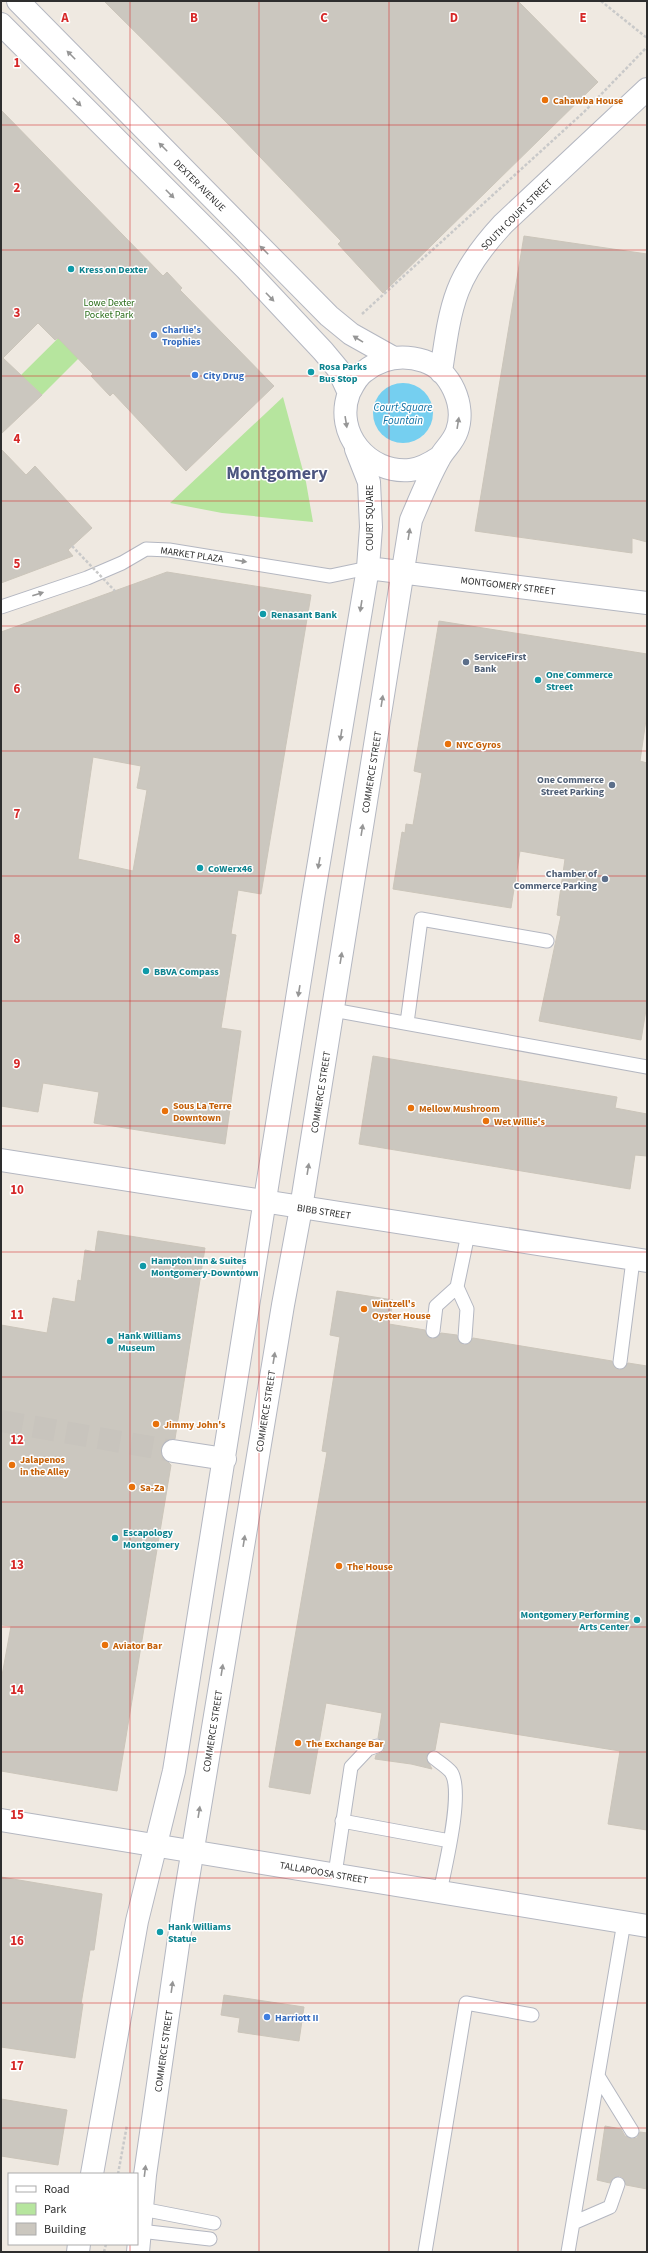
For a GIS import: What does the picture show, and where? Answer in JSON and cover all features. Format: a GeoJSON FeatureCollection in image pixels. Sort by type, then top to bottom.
{"type":"FeatureCollection","features":[{"type":"Feature","properties":{"kind":"street","name":"DEXTER AVENUE"},"geometry":{"type":"LineString","coordinates":[[18,1],[329,316],[351,334],[392,357]]}},
{"type":"Feature","properties":{"kind":"street"},"geometry":{"type":"LineString","coordinates":[[1,24],[246,269],[338,369],[349,393]]}},
{"type":"Feature","properties":{"kind":"street","name":"SOUTH COURT STREET"},"geometry":{"type":"LineString","coordinates":[[441,372],[449,317],[455,294],[463,274],[482,247],[503,224],[647,89]]}},
{"type":"Feature","properties":{"kind":"street","name":"COURT SQUARE"},"geometry":{"type":"LineString","coordinates":[[368,568],[370,527],[369,482],[348,432],[345,416],[349,393],[362,373],[376,363],[392,357],[410,357],[427,362],[441,372],[454,392],[459,415],[457,431],[450,445],[440,457],[412,520],[403,572]]}},
{"type":"Feature","properties":{"kind":"street","name":"COURT SQUARE"},"geometry":{"type":"LineString","coordinates":[[355,446],[366,458],[380,466],[395,470],[411,470],[426,466],[440,457]]}},
{"type":"Feature","properties":{"kind":"street"},"geometry":{"type":"LineString","coordinates":[[92,2173],[137,1921],[157,1845],[174,1771],[368,568]]}},
{"type":"Feature","properties":{"kind":"street","name":"MONTGOMERY STREET"},"geometry":{"type":"LineString","coordinates":[[368,568],[647,603]]}},
{"type":"Feature","properties":{"kind":"street","name":"COMMERCE STREET"},"geometry":{"type":"LineString","coordinates":[[138,2252],[151,2132],[193,1850],[282,1312],[301,1208],[403,572]]}},
{"type":"Feature","properties":{"kind":"street","name":"BIBB STREET"},"geometry":{"type":"LineString","coordinates":[[1,1160],[643,1261]]}},
{"type":"Feature","properties":{"kind":"street"},"geometry":{"type":"LineString","coordinates":[[173,1451],[225,1459]]}},
{"type":"Feature","properties":{"kind":"street","name":"TALLAPOOSA STREET"},"geometry":{"type":"LineString","coordinates":[[1,1820],[193,1850],[647,1926]]}},
{"type":"Feature","properties":{"kind":"lane","name":"MARKET PLAZA"},"geometry":{"type":"LineString","coordinates":[[1,607],[87,578],[122,563],[146,549],[169,550],[330,576],[368,568]]}},
{"type":"Feature","properties":{"kind":"lane"},"geometry":{"type":"LineString","coordinates":[[407,1023],[421,919],[547,941]]}},
{"type":"Feature","properties":{"kind":"lane"},"geometry":{"type":"LineString","coordinates":[[333,1010],[647,1067]]}},
{"type":"Feature","properties":{"kind":"lane"},"geometry":{"type":"LineString","coordinates":[[433,1331],[436,1306],[457,1287],[468,1234]]}},
{"type":"Feature","properties":{"kind":"lane"},"geometry":{"type":"LineString","coordinates":[[620,1362],[643,1261]]}},
{"type":"Feature","properties":{"kind":"lane"},"geometry":{"type":"LineString","coordinates":[[457,1287],[467,1309],[464,1337]]}},
{"type":"Feature","properties":{"kind":"lane"},"geometry":{"type":"LineString","coordinates":[[335,1874],[351,1767],[368,1750],[377,1746]]}},
{"type":"Feature","properties":{"kind":"lane"},"geometry":{"type":"LineString","coordinates":[[434,1758],[451,1772],[456,1790],[450,1841],[440,1892]]}},
{"type":"Feature","properties":{"kind":"lane"},"geometry":{"type":"LineString","coordinates":[[342,1821],[450,1841]]}},
{"type":"Feature","properties":{"kind":"lane"},"geometry":{"type":"LineString","coordinates":[[568,2252],[624,1922]]}},
{"type":"Feature","properties":{"kind":"lane"},"geometry":{"type":"LineString","coordinates":[[425,2252],[466,2003],[532,2015]]}},
{"type":"Feature","properties":{"kind":"lane"},"geometry":{"type":"LineString","coordinates":[[598,2076],[632,2131]]}},
{"type":"Feature","properties":{"kind":"lane"},"geometry":{"type":"LineString","coordinates":[[573,2223],[610,2207],[618,2184]]}},
{"type":"Feature","properties":{"kind":"lane"},"geometry":{"type":"LineString","coordinates":[[142,2209],[214,2223]]}},
{"type":"Feature","properties":{"kind":"lane"},"geometry":{"type":"LineString","coordinates":[[140,2231],[210,2239]]}},
{"type":"Feature","properties":{"kind":"path"},"geometry":{"type":"LineString","coordinates":[[601,1],[647,38]]}},
{"type":"Feature","properties":{"kind":"path"},"geometry":{"type":"LineString","coordinates":[[360,316],[584,112],[647,47]]}},
{"type":"Feature","properties":{"kind":"path"},"geometry":{"type":"LineString","coordinates":[[72,546],[115,591]]}},
{"type":"Feature","properties":{"kind":"green space","name":"Lowe Dexter Pocket Park"},"geometry":{"type":"Polygon","coordinates":[[[142,255],[78,359],[42,395],[21,375],[142,255]]]}},
{"type":"Feature","properties":{"kind":"green space"},"geometry":{"type":"Polygon","coordinates":[[[283,397],[306,482],[313,522],[222,513],[170,503],[283,397]]]}},
{"type":"Feature","properties":{"kind":"water","name":"Court Square Fountain"},"geometry":{"type":"Polygon","coordinates":[[[403,383],[420,388],[428,396],[433,413],[428,430],[420,438],[403,443],[386,438],[378,430],[373,413],[378,396],[386,388],[403,383]]]}},
{"type":"Feature","properties":{"kind":"building"},"geometry":{"type":"Polygon","coordinates":[[[104,1],[518,1],[598,82],[383,293],[338,244],[341,241],[233,129],[104,1]]]}},
{"type":"Feature","properties":{"kind":"building"},"geometry":{"type":"Polygon","coordinates":[[[1,110],[163,276],[167,272],[182,288],[180,290],[274,386],[186,471],[113,393],[110,396],[91,376],[93,374],[58,338],[55,340],[38,323],[3,358],[42,395],[1,434],[1,110]]]}},
{"type":"Feature","properties":{"kind":"building"},"geometry":{"type":"Polygon","coordinates":[[[524,236],[647,254],[647,542],[632,538],[632,553],[475,531],[524,236]]]}},
{"type":"Feature","properties":{"kind":"building"},"geometry":{"type":"Polygon","coordinates":[[[1,449],[26,475],[35,466],[92,528],[68,550],[73,556],[1,583],[1,449]]]}},
{"type":"Feature","properties":{"kind":"building"},"geometry":{"type":"Polygon","coordinates":[[[167,572],[311,595],[261,894],[238,890],[231,934],[236,935],[221,1028],[241,1031],[225,1144],[94,1123],[99,1092],[43,1083],[38,1112],[1,1106],[1,632],[167,572]],[[93,757],[78,859],[133,871],[147,790],[137,788],[141,766],[93,757]]]}},
{"type":"Feature","properties":{"kind":"building"},"geometry":{"type":"Polygon","coordinates":[[[439,621],[647,654],[647,713],[640,761],[647,763],[647,1004],[641,1040],[539,1021],[561,916],[557,915],[565,859],[520,851],[511,908],[393,889],[402,832],[405,833],[406,824],[413,825],[422,773],[414,771],[439,621]]]}},
{"type":"Feature","properties":{"kind":"building"},"geometry":{"type":"Polygon","coordinates":[[[373,1056],[617,1097],[615,1108],[647,1114],[647,1156],[635,1155],[630,1189],[359,1144],[373,1056]]]}},
{"type":"Feature","properties":{"kind":"building"},"geometry":{"type":"Polygon","coordinates":[[[98,1231],[205,1248],[175,1439],[168,1440],[161,1449],[162,1456],[171,1465],[117,1791],[1,1771],[1,1681],[11,1626],[1,1625],[1,1325],[47,1333],[53,1298],[75,1302],[78,1280],[81,1281],[85,1250],[95,1252],[98,1231]]]}},
{"type":"Feature","properties":{"kind":"building"},"geometry":{"type":"Polygon","coordinates":[[[337,1291],[393,1300],[389,1324],[425,1330],[426,1334],[432,1339],[436,1338],[441,1333],[457,1335],[458,1341],[464,1345],[469,1344],[473,1338],[612,1361],[613,1365],[619,1370],[623,1369],[628,1363],[647,1366],[647,1830],[608,1824],[620,1751],[440,1722],[435,1750],[431,1751],[426,1757],[432,1769],[411,1764],[375,1759],[376,1755],[383,1752],[385,1747],[383,1740],[378,1738],[382,1713],[326,1703],[310,1794],[269,1787],[327,1452],[322,1451],[340,1337],[330,1335],[337,1291]]]}},
{"type":"Feature","properties":{"kind":"building"},"geometry":{"type":"Polygon","coordinates":[[[1,1877],[102,1894],[94,1950],[90,1950],[81,2004],[83,2004],[75,2058],[1,2047],[1,1877]]]}},
{"type":"Feature","properties":{"kind":"building","name":"Harriott II"},"geometry":{"type":"Polygon","coordinates":[[[224,1995],[304,2007],[299,2041],[238,2032],[240,2018],[221,2015],[224,1995]]]}},
{"type":"Feature","properties":{"kind":"building"},"geometry":{"type":"Polygon","coordinates":[[[1,2099],[67,2110],[58,2165],[1,2156],[1,2099]]]}},
{"type":"Feature","properties":{"kind":"building"},"geometry":{"type":"Polygon","coordinates":[[[605,2126],[621,2129],[625,2136],[632,2139],[637,2138],[640,2132],[647,2133],[647,2189],[626,2185],[624,2179],[620,2176],[613,2178],[610,2183],[597,2180],[605,2126]]]}},
{"type":"Feature","properties":{"kind":"tunnel"},"geometry":{"type":"LineString","coordinates":[[1,1421],[173,1451]]}},
{"type":"Feature","properties":{"kind":"place","name":"Cahawba House"},"geometry":{"type":"Point","coordinates":[545,100]}},
{"type":"Feature","properties":{"kind":"place","name":"Kress on Dexter"},"geometry":{"type":"Point","coordinates":[71,269]}},
{"type":"Feature","properties":{"kind":"place","name":"Charlie's Trophies"},"geometry":{"type":"Point","coordinates":[154,335]}},
{"type":"Feature","properties":{"kind":"place","name":"Rosa Parks Bus Stop"},"geometry":{"type":"Point","coordinates":[311,372]}},
{"type":"Feature","properties":{"kind":"place","name":"City Drug"},"geometry":{"type":"Point","coordinates":[195,375]}},
{"type":"Feature","properties":{"kind":"place","name":"Renasant Bank"},"geometry":{"type":"Point","coordinates":[263,614]}},
{"type":"Feature","properties":{"kind":"place","name":"ServiceFirst Bank"},"geometry":{"type":"Point","coordinates":[466,662]}},
{"type":"Feature","properties":{"kind":"place","name":"One Commerce Street"},"geometry":{"type":"Point","coordinates":[538,680]}},
{"type":"Feature","properties":{"kind":"place","name":"NYC Gyros"},"geometry":{"type":"Point","coordinates":[448,744]}},
{"type":"Feature","properties":{"kind":"place","name":"One Commerce Street Parking"},"geometry":{"type":"Point","coordinates":[612,785]}},
{"type":"Feature","properties":{"kind":"place","name":"CoWerx46"},"geometry":{"type":"Point","coordinates":[200,868]}},
{"type":"Feature","properties":{"kind":"place","name":"Chamber of Commerce Parking"},"geometry":{"type":"Point","coordinates":[605,879]}},
{"type":"Feature","properties":{"kind":"place","name":"BBVA Compass"},"geometry":{"type":"Point","coordinates":[146,971]}},
{"type":"Feature","properties":{"kind":"place","name":"Mellow Mushroom"},"geometry":{"type":"Point","coordinates":[411,1108]}},
{"type":"Feature","properties":{"kind":"place","name":"Sous La Terre Downtown"},"geometry":{"type":"Point","coordinates":[165,1111]}},
{"type":"Feature","properties":{"kind":"place","name":"Wet Willie's"},"geometry":{"type":"Point","coordinates":[486,1121]}},
{"type":"Feature","properties":{"kind":"place","name":"Hampton Inn & Suites Montgomery-Downtown"},"geometry":{"type":"Point","coordinates":[143,1266]}},
{"type":"Feature","properties":{"kind":"place","name":"Wintzell's Oyster House"},"geometry":{"type":"Point","coordinates":[364,1309]}},
{"type":"Feature","properties":{"kind":"place","name":"Hank Williams Museum"},"geometry":{"type":"Point","coordinates":[110,1341]}},
{"type":"Feature","properties":{"kind":"place","name":"Jimmy John's"},"geometry":{"type":"Point","coordinates":[156,1424]}},
{"type":"Feature","properties":{"kind":"place","name":"Jalapenos in the Alley"},"geometry":{"type":"Point","coordinates":[12,1465]}},
{"type":"Feature","properties":{"kind":"place","name":"Sa-Za"},"geometry":{"type":"Point","coordinates":[132,1487]}},
{"type":"Feature","properties":{"kind":"place","name":"Escapology Montgomery"},"geometry":{"type":"Point","coordinates":[115,1538]}},
{"type":"Feature","properties":{"kind":"place","name":"The House"},"geometry":{"type":"Point","coordinates":[339,1566]}},
{"type":"Feature","properties":{"kind":"place","name":"Montgomery Performing Arts Center"},"geometry":{"type":"Point","coordinates":[637,1620]}},
{"type":"Feature","properties":{"kind":"place","name":"Aviator Bar"},"geometry":{"type":"Point","coordinates":[105,1645]}},
{"type":"Feature","properties":{"kind":"place","name":"The Exchange Bar"},"geometry":{"type":"Point","coordinates":[298,1743]}},
{"type":"Feature","properties":{"kind":"place","name":"Hank Williams Statue"},"geometry":{"type":"Point","coordinates":[160,1932]}},
{"type":"Feature","properties":{"kind":"place","name":"Harriott II"},"geometry":{"type":"Point","coordinates":[267,2017]}},
{"type":"Feature","properties":{"kind":"district","name":"Montgomery"},"geometry":{"type":"Point","coordinates":[277,473]}}]}
